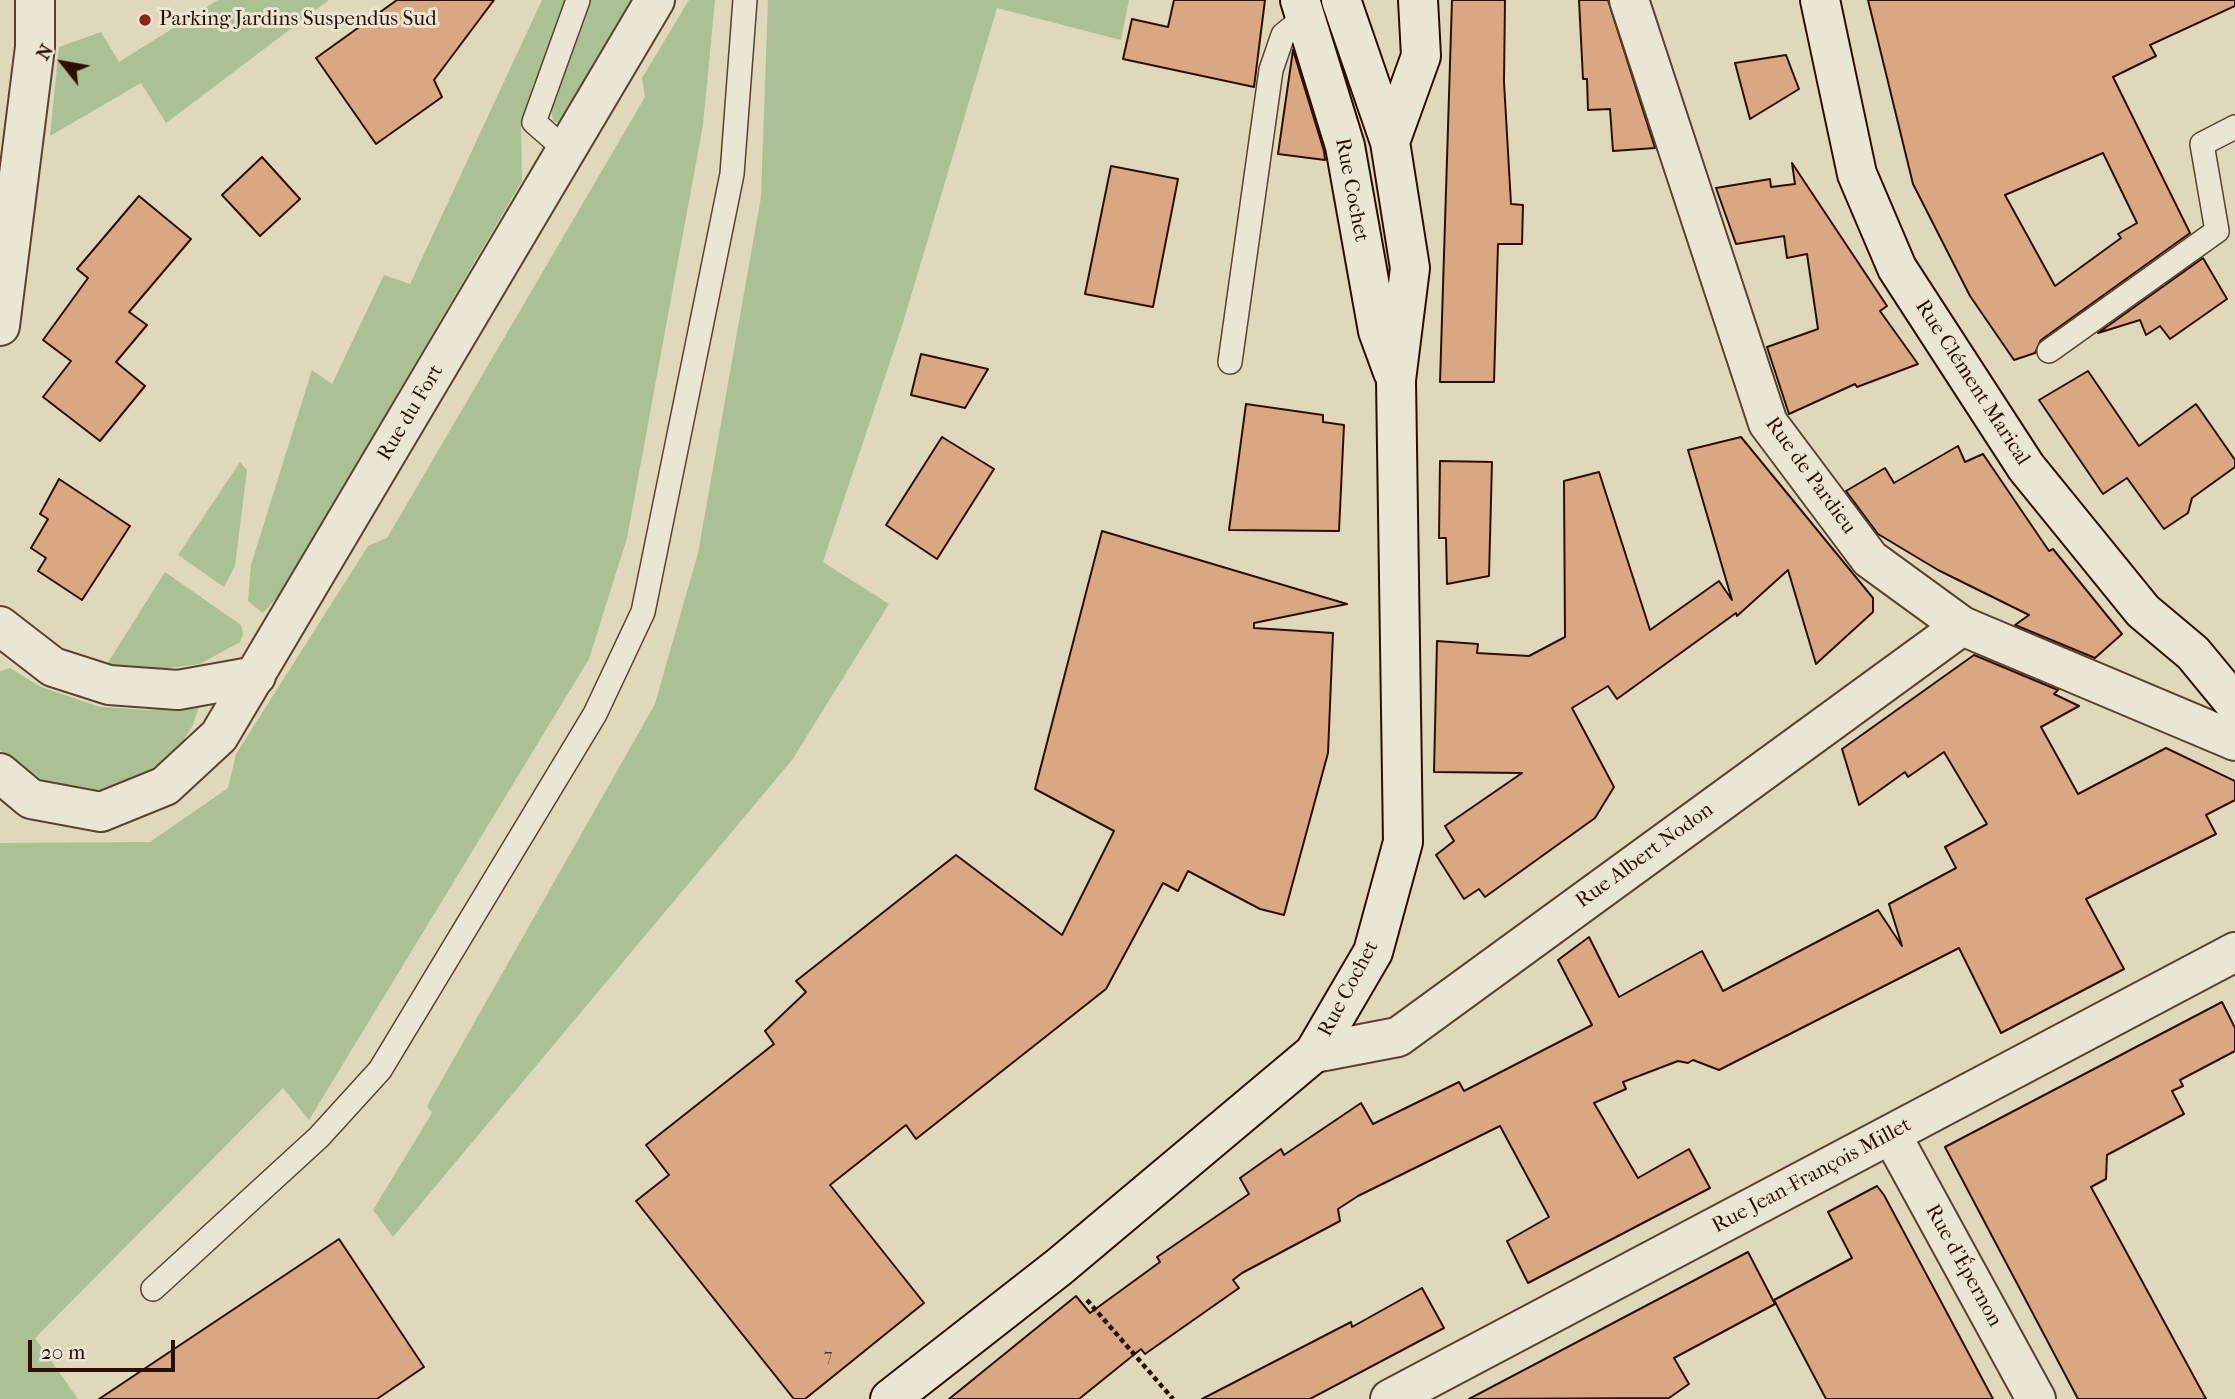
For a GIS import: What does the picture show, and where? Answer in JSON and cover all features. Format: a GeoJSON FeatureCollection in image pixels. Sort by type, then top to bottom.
{"type":"FeatureCollection","features":[{"type":"Feature","properties":{"kind":"street"},"geometry":{"type":"LineString","coordinates":[[0,326],[34,47],[35,0]]}},
{"type":"Feature","properties":{"kind":"street","name":"Rue du Fort"},"geometry":{"type":"LineString","coordinates":[[0,773],[31,799],[101,812],[165,786],[219,736],[655,0]]}},
{"type":"Feature","properties":{"kind":"street"},"geometry":{"type":"LineString","coordinates":[[1345,146],[1390,142],[1421,57],[1418,0]]}},
{"type":"Feature","properties":{"kind":"street","name":"Rue de Pardieu"},"geometry":{"type":"LineString","coordinates":[[1629,0],[1768,423],[1870,559],[1962,626],[2235,741]]}},
{"type":"Feature","properties":{"kind":"street","name":"Rue Clément Marical"},"geometry":{"type":"LineString","coordinates":[[1820,0],[1857,174],[1897,268],[2026,467],[2143,611],[2193,653],[2235,704]]}},
{"type":"Feature","properties":{"kind":"street","name":"Rue Cochet"},"geometry":{"type":"LineString","coordinates":[[890,1399],[1059,1267],[1314,1053],[1373,952],[1404,842],[1396,380],[1410,268],[1390,142],[1342,1]]}},
{"type":"Feature","properties":{"kind":"street","name":"Rue Cochet"},"geometry":{"type":"LineString","coordinates":[[1302,7],[1345,146],[1378,331],[1396,380]]}},
{"type":"Feature","properties":{"kind":"street"},"geometry":{"type":"LineString","coordinates":[[0,626],[53,667],[109,685],[178,690],[256,676]]}},
{"type":"Feature","properties":{"kind":"street","name":"Rue Albert Nodon"},"geometry":{"type":"LineString","coordinates":[[1314,1053],[1398,1037],[1962,626]]}},
{"type":"Feature","properties":{"kind":"street","name":"Rue Jean-François Millet"},"geometry":{"type":"LineString","coordinates":[[1390,1399],[2235,952]]}},
{"type":"Feature","properties":{"kind":"street","name":"Rue d'Épernon"},"geometry":{"type":"LineString","coordinates":[[1891,1134],[2036,1399]]}},
{"type":"Feature","properties":{"kind":"lane"},"geometry":{"type":"LineString","coordinates":[[567,151],[534,122],[578,0]]}},
{"type":"Feature","properties":{"kind":"lane"},"geometry":{"type":"LineString","coordinates":[[153,1289],[319,1137],[380,1070],[595,714],[643,612],[732,174],[745,0]]}},
{"type":"Feature","properties":{"kind":"lane"},"geometry":{"type":"LineString","coordinates":[[1230,362],[1271,69],[1283,35],[1302,7],[1342,1]]}},
{"type":"Feature","properties":{"kind":"lane"},"geometry":{"type":"LineString","coordinates":[[2049,351],[2217,231],[2202,144],[2235,127]]}},
{"type":"Feature","properties":{"kind":"path"},"geometry":{"type":"LineString","coordinates":[[1096,1310],[1172,1399]]}},
{"type":"Feature","properties":{"kind":"green space"},"geometry":{"type":"Polygon","coordinates":[[[218,0],[329,0],[166,123],[141,83],[50,136],[59,47],[101,32],[119,62],[218,0]]]}},
{"type":"Feature","properties":{"kind":"green space"},"geometry":{"type":"Polygon","coordinates":[[[542,0],[565,0],[521,122],[522,181],[279,595],[263,613],[248,601],[251,565],[312,370],[332,384],[384,275],[410,284],[542,0]]]}},
{"type":"Feature","properties":{"kind":"green space"},"geometry":{"type":"Polygon","coordinates":[[[591,0],[631,0],[559,123],[553,121],[550,101],[591,0]]]}},
{"type":"Feature","properties":{"kind":"green space"},"geometry":{"type":"Polygon","coordinates":[[[689,0],[715,0],[703,125],[627,538],[589,659],[309,1120],[283,1088],[35,1338],[78,1399],[0,1399],[0,843],[150,842],[228,788],[236,754],[368,546],[387,538],[645,97],[642,78],[689,0]]]}},
{"type":"Feature","properties":{"kind":"green space"},"geometry":{"type":"Polygon","coordinates":[[[768,0],[1129,0],[1121,40],[997,8],[902,326],[823,562],[889,604],[792,760],[393,1237],[373,1210],[432,1113],[427,1106],[655,704],[698,553],[761,197],[768,0]]]}},
{"type":"Feature","properties":{"kind":"green space"},"geometry":{"type":"Polygon","coordinates":[[[240,462],[247,470],[235,566],[224,587],[178,555],[240,462]]]}},
{"type":"Feature","properties":{"kind":"green space"},"geometry":{"type":"Polygon","coordinates":[[[165,572],[241,625],[243,634],[240,642],[200,664],[148,671],[107,664],[165,572]]]}},
{"type":"Feature","properties":{"kind":"green space"},"geometry":{"type":"Polygon","coordinates":[[[10,668],[41,687],[100,707],[148,710],[199,706],[193,725],[172,759],[146,778],[113,790],[81,792],[53,787],[26,775],[0,750],[0,671],[10,668]]]}},
{"type":"Feature","properties":{"kind":"building"},"geometry":{"type":"Polygon","coordinates":[[[397,0],[494,0],[434,80],[442,97],[376,144],[316,58],[397,0]]]}},
{"type":"Feature","properties":{"kind":"building"},"geometry":{"type":"Polygon","coordinates":[[[1174,0],[1265,0],[1254,87],[1123,59],[1132,19],[1168,27],[1174,0]]]}},
{"type":"Feature","properties":{"kind":"building"},"geometry":{"type":"Polygon","coordinates":[[[1452,0],[1505,0],[1504,82],[1511,204],[1523,205],[1522,244],[1498,244],[1494,382],[1440,382],[1452,0]]]}},
{"type":"Feature","properties":{"kind":"building"},"geometry":{"type":"Polygon","coordinates":[[[1579,0],[1608,0],[1655,148],[1613,151],[1610,109],[1588,110],[1587,79],[1583,79],[1579,0]]]}},
{"type":"Feature","properties":{"kind":"building"},"geometry":{"type":"Polygon","coordinates":[[[1868,0],[2235,0],[2235,6],[2150,45],[2156,56],[2113,77],[2190,233],[2041,340],[2035,353],[2014,360],[1970,296],[1913,184],[1868,0]],[[2103,153],[2005,195],[2055,286],[2121,238],[2118,234],[2137,223],[2103,153]]]}},
{"type":"Feature","properties":{"kind":"building"},"geometry":{"type":"Polygon","coordinates":[[[1293,50],[1324,151],[1325,160],[1278,154],[1293,50]]]}},
{"type":"Feature","properties":{"kind":"building"},"geometry":{"type":"Polygon","coordinates":[[[1786,55],[1799,89],[1750,119],[1735,63],[1786,55]]]}},
{"type":"Feature","properties":{"kind":"building"},"geometry":{"type":"Polygon","coordinates":[[[262,157],[300,199],[260,236],[222,195],[262,157]]]}},
{"type":"Feature","properties":{"kind":"building"},"geometry":{"type":"Polygon","coordinates":[[[1792,163],[1887,306],[1880,311],[1918,364],[1857,387],[1855,384],[1789,414],[1767,347],[1818,329],[1807,254],[1787,258],[1784,236],[1736,244],[1716,188],[1770,179],[1771,187],[1795,184],[1792,163]]]}},
{"type":"Feature","properties":{"kind":"building"},"geometry":{"type":"Polygon","coordinates":[[[1111,166],[1178,179],[1153,307],[1085,294],[1111,166]]]}},
{"type":"Feature","properties":{"kind":"building"},"geometry":{"type":"Polygon","coordinates":[[[139,196],[191,239],[129,312],[147,325],[116,362],[145,386],[100,441],[43,397],[71,361],[43,340],[88,278],[77,269],[139,196]]]}},
{"type":"Feature","properties":{"kind":"building"},"geometry":{"type":"Polygon","coordinates":[[[2203,258],[2227,299],[2170,339],[2160,326],[2146,335],[2140,320],[2098,333],[2203,258]]]}},
{"type":"Feature","properties":{"kind":"building"},"geometry":{"type":"Polygon","coordinates":[[[921,354],[988,369],[965,408],[911,395],[921,354]]]}},
{"type":"Feature","properties":{"kind":"building"},"geometry":{"type":"Polygon","coordinates":[[[2088,371],[2139,446],[2196,404],[2235,460],[2235,467],[2192,498],[2188,513],[2164,529],[2127,478],[2103,494],[2039,400],[2088,371]]]}},
{"type":"Feature","properties":{"kind":"building"},"geometry":{"type":"Polygon","coordinates":[[[1246,404],[1323,415],[1323,422],[1344,425],[1339,531],[1229,530],[1246,404]]]}},
{"type":"Feature","properties":{"kind":"building"},"geometry":{"type":"Polygon","coordinates":[[[942,437],[994,469],[937,559],[886,525],[942,437]]]}},
{"type":"Feature","properties":{"kind":"building"},"geometry":{"type":"Polygon","coordinates":[[[1741,437],[1873,598],[1873,612],[1816,664],[1788,570],[1737,616],[1736,613],[1617,699],[1608,686],[1572,708],[1614,787],[1595,818],[1485,897],[1479,889],[1464,899],[1436,855],[1454,841],[1445,826],[1522,773],[1434,772],[1437,641],[1478,644],[1477,653],[1529,656],[1565,637],[1564,481],[1599,472],[1650,630],[1719,581],[1732,600],[1688,450],[1741,437]]]}},
{"type":"Feature","properties":{"kind":"building"},"geometry":{"type":"Polygon","coordinates":[[[1958,446],[1965,462],[1983,454],[2049,551],[2053,549],[2122,634],[2095,658],[2015,625],[2029,615],[1938,570],[1878,534],[1846,491],[1885,468],[1894,483],[1958,446]]]}},
{"type":"Feature","properties":{"kind":"building"},"geometry":{"type":"Polygon","coordinates":[[[1440,461],[1492,462],[1489,576],[1447,584],[1446,538],[1439,538],[1440,461]]]}},
{"type":"Feature","properties":{"kind":"building"},"geometry":{"type":"Polygon","coordinates":[[[59,479],[130,526],[82,600],[38,571],[46,558],[31,548],[48,519],[40,514],[59,479]]]}},
{"type":"Feature","properties":{"kind":"building"},"geometry":{"type":"Polygon","coordinates":[[[1102,531],[1347,604],[1254,623],[1254,628],[1333,633],[1328,753],[1284,915],[1260,909],[1188,871],[1178,891],[1163,883],[1106,989],[916,1139],[906,1125],[830,1185],[924,1303],[805,1399],[794,1399],[636,1201],[669,1175],[646,1145],[774,1044],[765,1031],[806,992],[796,981],[956,855],[1062,935],[1114,831],[1035,789],[1102,531]]]}},
{"type":"Feature","properties":{"kind":"building"},"geometry":{"type":"Polygon","coordinates":[[[1974,655],[2058,690],[2054,694],[2079,706],[2041,727],[2078,794],[2166,748],[2235,781],[2235,800],[2206,815],[2216,834],[2086,899],[2124,969],[2001,1033],[1959,948],[1719,1070],[1693,1060],[1688,1063],[1678,1061],[1623,1082],[1626,1089],[1594,1103],[1638,1178],[1689,1149],[1710,1188],[1528,1283],[1507,1241],[1549,1217],[1500,1126],[1358,1196],[1338,1209],[1340,1221],[1242,1273],[1233,1280],[1239,1288],[1145,1354],[1141,1349],[1079,1399],[949,1399],[1076,1296],[1090,1313],[1160,1262],[1157,1257],[1249,1194],[1240,1178],[1281,1149],[1284,1155],[1361,1103],[1373,1124],[1459,1082],[1464,1091],[1592,1025],[1558,960],[1589,937],[1619,997],[1702,951],[1723,991],[1878,910],[1902,946],[1889,904],[1956,868],[1945,847],[1987,824],[1944,752],[1908,777],[1905,772],[1859,805],[1842,749],[1974,655]]]}},
{"type":"Feature","properties":{"kind":"building"},"geometry":{"type":"Polygon","coordinates":[[[2222,1002],[2235,1028],[2235,1051],[2180,1080],[2183,1086],[2172,1091],[2184,1114],[2107,1155],[2106,1179],[2091,1187],[2206,1399],[2078,1399],[1945,1147],[2222,1002]]]}},
{"type":"Feature","properties":{"kind":"building"},"geometry":{"type":"Polygon","coordinates":[[[1877,1186],[1993,1399],[1826,1399],[1774,1300],[1852,1258],[1828,1212],[1877,1186]]]}},
{"type":"Feature","properties":{"kind":"building"},"geometry":{"type":"Polygon","coordinates":[[[339,1239],[424,1367],[377,1399],[99,1399],[339,1239]]]}},
{"type":"Feature","properties":{"kind":"building"},"geometry":{"type":"Polygon","coordinates":[[[1748,1252],[1775,1304],[1674,1358],[1689,1384],[1669,1398],[1469,1399],[1748,1252]]]}},
{"type":"Feature","properties":{"kind":"building"},"geometry":{"type":"Polygon","coordinates":[[[1422,1288],[1444,1328],[1310,1399],[1202,1399],[1351,1322],[1352,1327],[1422,1288]]]}},
{"type":"Feature","properties":{"kind":"place","name":"Parking Jardins Suspendus Sud"},"geometry":{"type":"Point","coordinates":[145,20]}}]}
